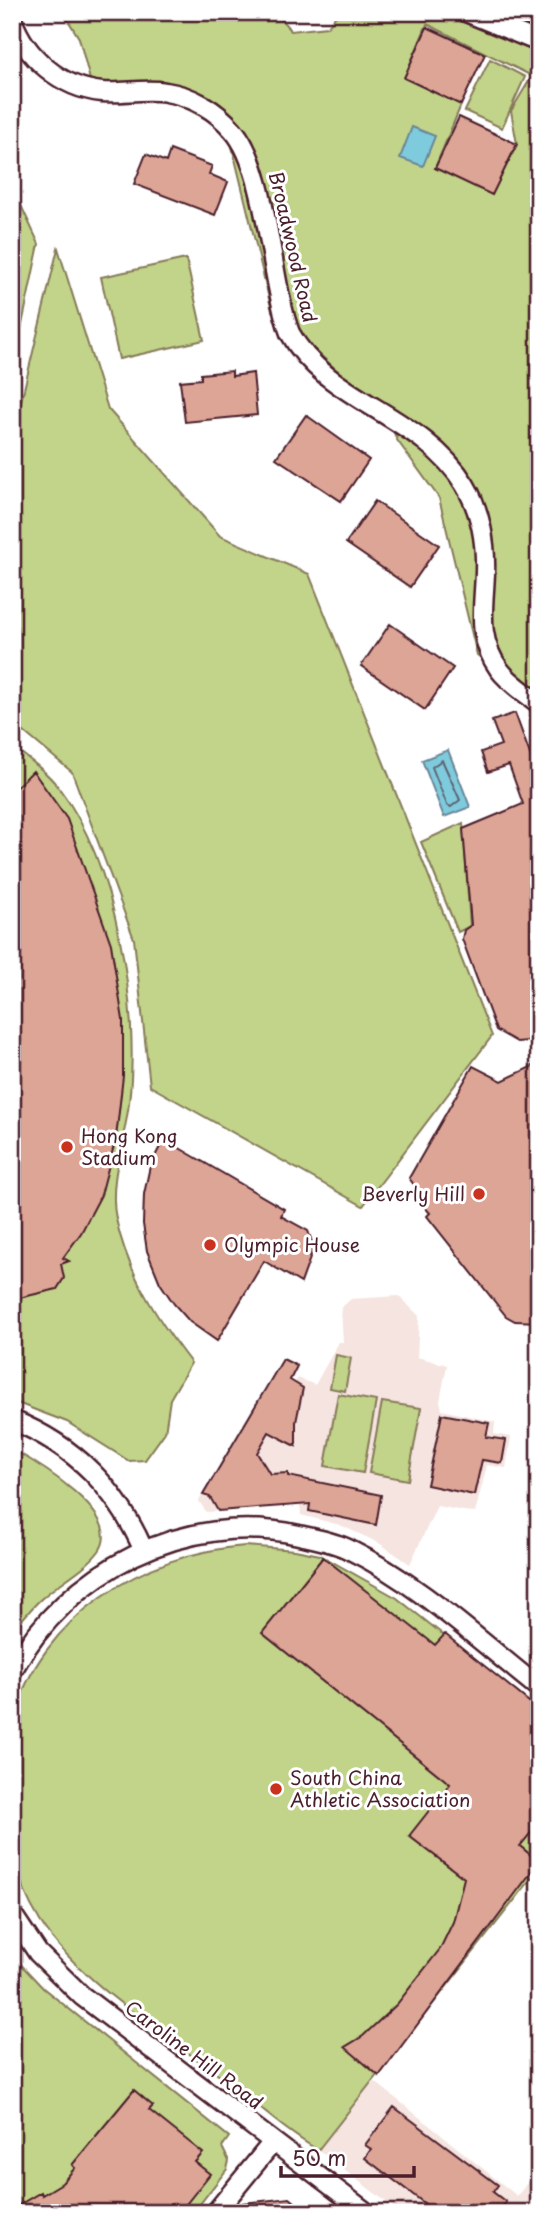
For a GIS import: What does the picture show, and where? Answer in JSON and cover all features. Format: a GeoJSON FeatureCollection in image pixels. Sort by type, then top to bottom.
{"type":"FeatureCollection","features":[{"type":"Feature","properties":{"kind":"street"},"geometry":{"type":"LineString","coordinates":[[466,12],[539,42]]}},
{"type":"Feature","properties":{"kind":"street","name":"Broadwood Road"},"geometry":{"type":"LineString","coordinates":[[12,19],[33,56],[64,80],[103,92],[152,90],[178,94],[211,110],[238,136],[255,176],[290,333],[302,353],[318,369],[423,438],[458,475],[471,496],[482,534],[485,575],[481,623],[488,650],[502,673],[539,704]]}},
{"type":"Feature","properties":{"kind":"street"},"geometry":{"type":"LineString","coordinates":[[12,1420],[55,1441],[94,1471],[116,1496],[144,1551]]}},
{"type":"Feature","properties":{"kind":"street"},"geometry":{"type":"LineString","coordinates":[[12,1671],[31,1641],[68,1600],[103,1572],[144,1551],[185,1536],[244,1529],[280,1531],[348,1549],[416,1590],[539,1688]]}},
{"type":"Feature","properties":{"kind":"street","name":"Caroline Hill Road"},"geometry":{"type":"LineString","coordinates":[[12,1914],[38,1953],[67,1983],[367,2213]]}},
{"type":"Feature","properties":{"kind":"street"},"geometry":{"type":"LineString","coordinates":[[215,2213],[273,2142]]}},
{"type":"Feature","properties":{"kind":"shaded area"},"geometry":{"type":"Polygon","coordinates":[[[399,1296],[419,1316],[417,1357],[447,1365],[440,1401],[442,1410],[495,1422],[494,1434],[511,1437],[506,1468],[487,1465],[475,1513],[437,1506],[410,1564],[379,1543],[340,1525],[301,1515],[300,1505],[206,1512],[199,1501],[258,1401],[278,1411],[298,1378],[315,1385],[339,1342],[343,1342],[341,1308],[351,1299],[399,1296]]]}},
{"type":"Feature","properties":{"kind":"shaded area"},"geometry":{"type":"Polygon","coordinates":[[[373,2080],[517,2196],[539,2168],[539,2213],[401,2213],[318,2150],[373,2080]]]}},
{"type":"Feature","properties":{"kind":"green space"},"geometry":{"type":"Polygon","coordinates":[[[63,12],[275,12],[291,31],[327,27],[339,12],[466,12],[539,42],[539,703],[477,655],[439,498],[397,440],[387,416],[272,311],[228,130],[154,92],[94,95],[79,38],[63,12]],[[427,24],[404,78],[461,105],[435,168],[492,195],[517,144],[511,111],[532,76],[427,24]]]}},
{"type":"Feature","properties":{"kind":"green space"},"geometry":{"type":"Polygon","coordinates":[[[490,59],[525,77],[502,128],[465,111],[490,59]]]}},
{"type":"Feature","properties":{"kind":"green space"},"geometry":{"type":"Polygon","coordinates":[[[12,186],[39,244],[12,372],[12,186]]]}},
{"type":"Feature","properties":{"kind":"green space"},"geometry":{"type":"Polygon","coordinates":[[[58,248],[108,409],[220,536],[309,574],[492,1036],[363,1206],[150,1086],[134,939],[72,772],[12,722],[12,439],[58,248]]]}},
{"type":"Feature","properties":{"kind":"green space"},"geometry":{"type":"Polygon","coordinates":[[[186,259],[204,340],[119,359],[101,277],[186,259]]]}},
{"type":"Feature","properties":{"kind":"green space","name":"Hong Kong Stadium"},"geometry":{"type":"Polygon","coordinates":[[[12,746],[54,782],[79,820],[96,856],[120,939],[127,982],[132,1066],[127,1117],[114,1190],[116,1219],[128,1259],[145,1295],[191,1363],[170,1399],[165,1432],[145,1460],[129,1461],[67,1422],[12,1401],[12,746]]]}},
{"type":"Feature","properties":{"kind":"green space"},"geometry":{"type":"Polygon","coordinates":[[[463,823],[470,926],[458,932],[421,842],[463,823]]]}},
{"type":"Feature","properties":{"kind":"green space"},"geometry":{"type":"Polygon","coordinates":[[[336,1355],[351,1358],[345,1391],[330,1388],[336,1355]]]}},
{"type":"Feature","properties":{"kind":"green space"},"geometry":{"type":"Polygon","coordinates":[[[338,1394],[376,1401],[363,1473],[325,1466],[338,1394]]]}},
{"type":"Feature","properties":{"kind":"green space"},"geometry":{"type":"Polygon","coordinates":[[[382,1402],[421,1408],[408,1480],[369,1473],[382,1402]]]}},
{"type":"Feature","properties":{"kind":"green space"},"geometry":{"type":"Polygon","coordinates":[[[12,1449],[75,1492],[100,1522],[104,1537],[93,1558],[41,1599],[12,1632],[12,1449]]]}},
{"type":"Feature","properties":{"kind":"green space","name":"South China Athletic Association"},"geometry":{"type":"Polygon","coordinates":[[[245,1546],[320,1555],[397,1598],[539,1711],[539,1869],[318,2150],[282,2126],[125,2006],[77,1965],[56,1943],[30,1904],[18,1874],[13,1845],[11,1729],[27,1683],[46,1650],[72,1622],[101,1597],[134,1577],[207,1551],[245,1546]]]}},
{"type":"Feature","properties":{"kind":"green space"},"geometry":{"type":"Polygon","coordinates":[[[12,1955],[43,1988],[229,2137],[222,2147],[229,2161],[227,2169],[193,2213],[12,2213],[12,1955]]]}},
{"type":"Feature","properties":{"kind":"water"},"geometry":{"type":"Polygon","coordinates":[[[412,127],[435,136],[423,166],[400,158],[412,127]]]}},
{"type":"Feature","properties":{"kind":"water"},"geometry":{"type":"Polygon","coordinates":[[[448,750],[470,807],[444,817],[422,760],[448,750]]]}},
{"type":"Feature","properties":{"kind":"building"},"geometry":{"type":"Polygon","coordinates":[[[427,27],[485,54],[461,105],[404,78],[427,27]]]}},
{"type":"Feature","properties":{"kind":"building"},"geometry":{"type":"Polygon","coordinates":[[[459,117],[517,144],[492,195],[435,168],[459,117]]]}},
{"type":"Feature","properties":{"kind":"building"},"geometry":{"type":"Polygon","coordinates":[[[170,150],[212,166],[209,174],[228,182],[215,215],[134,184],[146,154],[166,162],[170,150]]]}},
{"type":"Feature","properties":{"kind":"building"},"geometry":{"type":"Polygon","coordinates":[[[232,371],[232,376],[253,373],[257,415],[185,422],[180,381],[201,379],[201,374],[232,371]]]}},
{"type":"Feature","properties":{"kind":"building"},"geometry":{"type":"Polygon","coordinates":[[[306,415],[369,460],[341,501],[276,458],[306,415]]]}},
{"type":"Feature","properties":{"kind":"building"},"geometry":{"type":"Polygon","coordinates":[[[375,501],[439,545],[410,587],[346,543],[375,501]]]}},
{"type":"Feature","properties":{"kind":"building"},"geometry":{"type":"Polygon","coordinates":[[[390,624],[453,668],[425,710],[361,666],[390,624]]]}},
{"type":"Feature","properties":{"kind":"building"},"geometry":{"type":"Polygon","coordinates":[[[515,713],[539,779],[539,1040],[517,1042],[496,1030],[462,939],[464,930],[471,925],[463,829],[523,804],[509,765],[488,772],[481,752],[501,745],[492,721],[515,713]]]}},
{"type":"Feature","properties":{"kind":"building"},"geometry":{"type":"Polygon","coordinates":[[[33,771],[67,819],[111,944],[123,1020],[123,1076],[116,1138],[101,1195],[81,1233],[63,1258],[69,1261],[61,1264],[64,1278],[57,1289],[19,1298],[12,1296],[12,791],[33,771]]]}},
{"type":"Feature","properties":{"kind":"building","name":"Beverly Hill"},"geometry":{"type":"Polygon","coordinates":[[[539,1063],[539,1322],[515,1321],[506,1316],[427,1216],[430,1213],[421,1203],[425,1200],[409,1178],[473,1066],[502,1081],[539,1063]]]}},
{"type":"Feature","properties":{"kind":"building","name":"Olympic House"},"geometry":{"type":"Polygon","coordinates":[[[164,1139],[284,1209],[281,1216],[308,1231],[314,1247],[301,1283],[264,1261],[217,1341],[190,1322],[174,1304],[160,1283],[147,1251],[143,1224],[144,1194],[150,1166],[164,1139]]]}},
{"type":"Feature","properties":{"kind":"building"},"geometry":{"type":"Polygon","coordinates":[[[283,1359],[297,1366],[290,1380],[303,1388],[296,1422],[296,1446],[269,1432],[257,1453],[270,1474],[288,1473],[288,1476],[381,1495],[376,1525],[309,1511],[310,1504],[218,1511],[210,1497],[203,1495],[283,1359]]]}},
{"type":"Feature","properties":{"kind":"building"},"geometry":{"type":"Polygon","coordinates":[[[442,1414],[489,1423],[486,1437],[506,1440],[502,1463],[482,1460],[474,1495],[427,1485],[442,1414]]]}},
{"type":"Feature","properties":{"kind":"building"},"geometry":{"type":"Polygon","coordinates":[[[323,1557],[435,1645],[445,1634],[539,1710],[539,1823],[520,1846],[539,1862],[379,2076],[345,2047],[363,2036],[397,2004],[440,1949],[453,1922],[464,1878],[409,1836],[450,1784],[262,1633],[323,1557]]]}},
{"type":"Feature","properties":{"kind":"building"},"geometry":{"type":"Polygon","coordinates":[[[134,2090],[153,2106],[149,2110],[203,2153],[195,2162],[210,2174],[179,2213],[12,2213],[12,2209],[62,2183],[75,2168],[72,2165],[134,2090]]]}},
{"type":"Feature","properties":{"kind":"building"},"geometry":{"type":"Polygon","coordinates":[[[394,2107],[498,2185],[493,2192],[506,2202],[498,2213],[437,2213],[365,2158],[371,2149],[365,2145],[394,2107]]]}},
{"type":"Feature","properties":{"kind":"building"},"geometry":{"type":"Polygon","coordinates":[[[290,2198],[308,2213],[244,2213],[243,2203],[290,2198]]]}},
{"type":"Feature","properties":{"kind":"place","name":"Hong Kong Stadium"},"geometry":{"type":"Point","coordinates":[67,1147]}},
{"type":"Feature","properties":{"kind":"place","name":"Beverly Hill"},"geometry":{"type":"Point","coordinates":[479,1194]}},
{"type":"Feature","properties":{"kind":"place","name":"Olympic House"},"geometry":{"type":"Point","coordinates":[210,1245]}},
{"type":"Feature","properties":{"kind":"place","name":"South China Athletic Association"},"geometry":{"type":"Point","coordinates":[276,1789]}}]}
